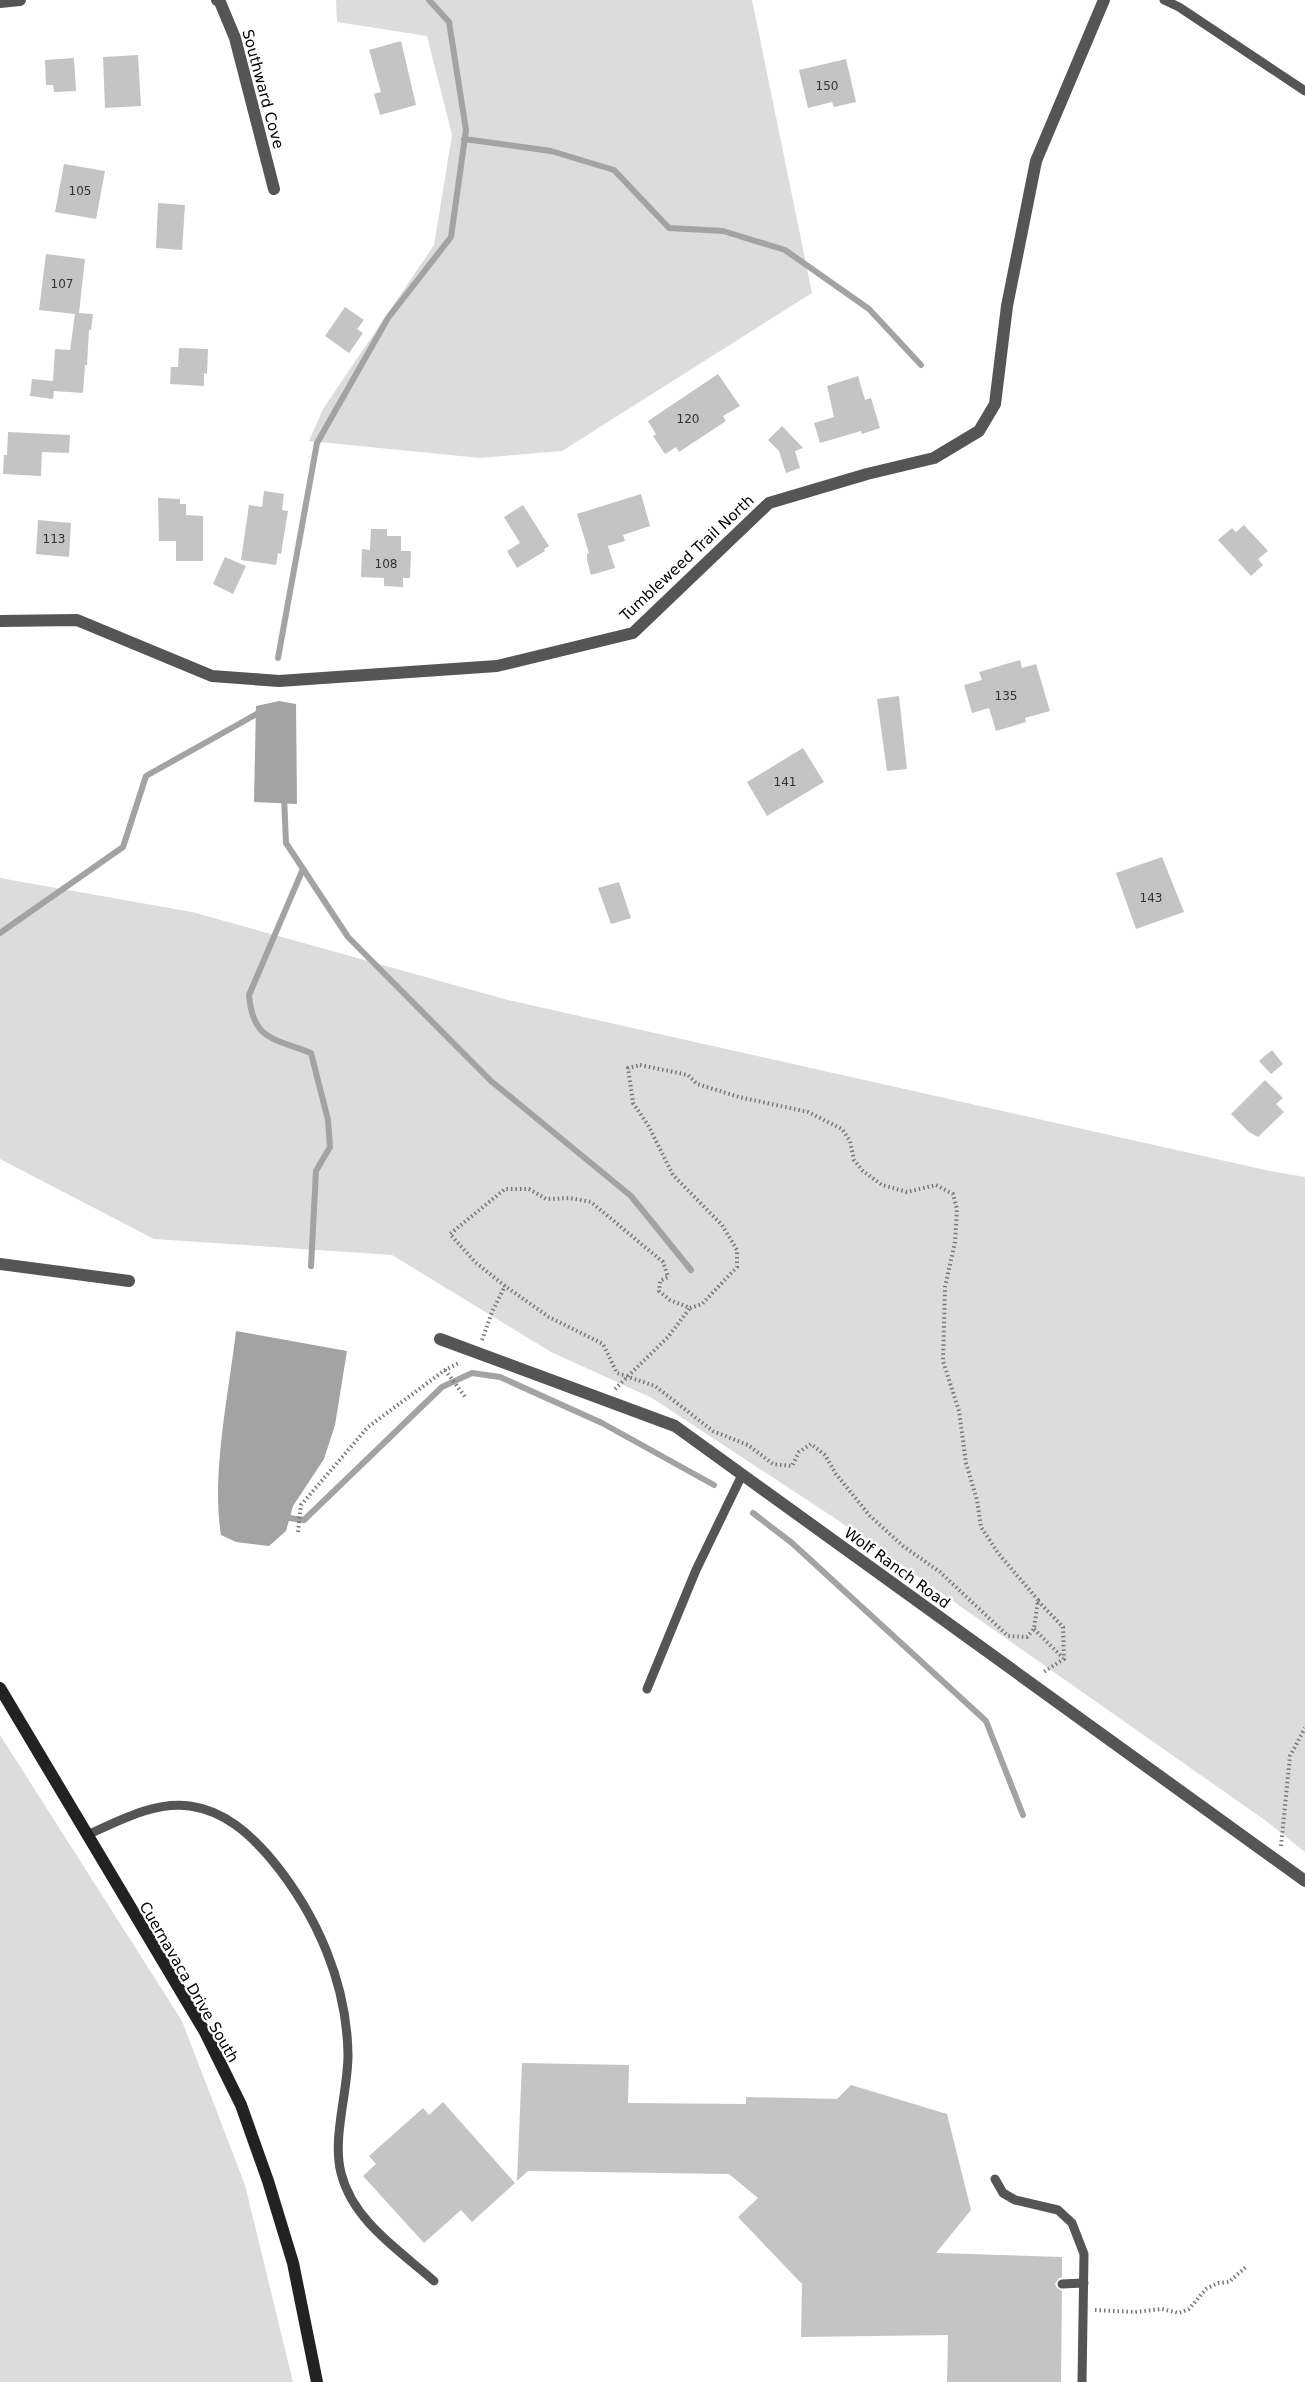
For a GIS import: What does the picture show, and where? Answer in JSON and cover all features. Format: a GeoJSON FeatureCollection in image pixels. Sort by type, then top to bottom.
{"type":"FeatureCollection","features":[{"type":"Feature","properties":{"kind":"street"},"geometry":{"type":"LineString","coordinates":[[0,2],[20,0]]}},
{"type":"Feature","properties":{"kind":"street","name":"Southward Cove"},"geometry":{"type":"LineString","coordinates":[[217,0],[220,2],[235,38],[274,189]]}},
{"type":"Feature","properties":{"kind":"street","name":"Tumbleweed Trail North"},"geometry":{"type":"LineString","coordinates":[[0,621],[76,620],[212,676],[279,681],[497,666],[633,633],[769,502],[867,474],[934,458],[979,431],[994,404],[1007,306],[1036,161],[1104,0]]}},
{"type":"Feature","properties":{"kind":"street"},"geometry":{"type":"LineString","coordinates":[[0,1264],[129,1281]]}},
{"type":"Feature","properties":{"kind":"street","name":"Wolf Ranch Road"},"geometry":{"type":"LineString","coordinates":[[440,1339],[675,1426],[1305,1881]]}},
{"type":"Feature","properties":{"kind":"street","name":"Cuernavaca Drive South"},"geometry":{"type":"LineString","coordinates":[[0,1688],[205,2032],[241,2105],[268,2181],[293,2263],[317,2382]]}},
{"type":"Feature","properties":{"kind":"lane"},"geometry":{"type":"LineString","coordinates":[[1164,0],[1179,7],[1305,91]]}},
{"type":"Feature","properties":{"kind":"lane"},"geometry":{"type":"LineString","coordinates":[[647,1689],[696,1570],[742,1475]]}},
{"type":"Feature","properties":{"kind":"lane"},"geometry":{"type":"LineString","coordinates":[[87,1835],[149,1809],[188,1806],[206,1809],[227,1818],[247,1833],[282,1872],[312,1918],[330,1959],[339,1990],[348,2055],[339,2157],[345,2186],[367,2224],[434,2281]]}},
{"type":"Feature","properties":{"kind":"lane"},"geometry":{"type":"LineString","coordinates":[[994,2179],[1003,2193],[1015,2200],[1058,2210],[1072,2223],[1084,2254],[1082,2382]]}},
{"type":"Feature","properties":{"kind":"lane"},"geometry":{"type":"LineString","coordinates":[[1062,2284],[1083,2283]]}},
{"type":"Feature","properties":{"kind":"path"},"geometry":{"type":"LineString","coordinates":[[604,1400],[668,1337],[690,1308],[702,1304],[737,1267],[737,1250],[722,1225],[673,1175],[648,1125],[633,1103],[628,1068],[640,1065],[688,1075],[697,1084],[739,1097],[808,1112],[842,1129],[850,1141],[854,1160],[863,1171],[882,1185],[907,1192],[936,1185],[953,1194],[957,1209],[955,1242],[945,1287],[943,1361],[959,1411],[966,1463],[977,1500],[981,1527],[998,1553],[1063,1627],[1064,1659]]}},
{"type":"Feature","properties":{"kind":"path"},"geometry":{"type":"LineString","coordinates":[[690,1308],[670,1300],[659,1291],[660,1281],[668,1277],[663,1262],[591,1202],[570,1198],[546,1199],[529,1190],[506,1189],[450,1234],[475,1262],[505,1286],[549,1317],[603,1344],[617,1373],[655,1386],[713,1431],[748,1445],[773,1464],[792,1466],[799,1452],[811,1444],[825,1455],[836,1474],[870,1516],[903,1546],[940,1572],[1008,1636],[1027,1637],[1034,1629],[1038,1600]]}},
{"type":"Feature","properties":{"kind":"path"},"geometry":{"type":"LineString","coordinates":[[298,1532],[301,1506],[368,1426],[445,1370],[478,1353],[492,1312],[505,1286]]}},
{"type":"Feature","properties":{"kind":"path"},"geometry":{"type":"LineString","coordinates":[[445,1370],[466,1398]]}},
{"type":"Feature","properties":{"kind":"path"},"geometry":{"type":"LineString","coordinates":[[1034,1629],[1064,1659]]}},
{"type":"Feature","properties":{"kind":"path"},"geometry":{"type":"LineString","coordinates":[[1029,1682],[1064,1659]]}},
{"type":"Feature","properties":{"kind":"path"},"geometry":{"type":"LineString","coordinates":[[1279,1862],[1290,1756],[1305,1728]]}},
{"type":"Feature","properties":{"kind":"path"},"geometry":{"type":"LineString","coordinates":[[1094,2310],[1135,2312],[1149,2309],[1179,2313],[1189,2309],[1206,2289],[1218,2283],[1229,2282],[1247,2266]]}},
{"type":"Feature","properties":{"kind":"shaded area"},"geometry":{"type":"Polygon","coordinates":[[[336,0],[752,0],[812,293],[562,451],[480,458],[309,441],[323,409],[434,245],[452,135],[427,36],[337,22],[336,0]]]}},
{"type":"Feature","properties":{"kind":"shaded area"},"geometry":{"type":"Polygon","coordinates":[[[279,701],[296,704],[297,804],[254,802],[256,706],[279,701]]]}},
{"type":"Feature","properties":{"kind":"shaded area"},"geometry":{"type":"Polygon","coordinates":[[[0,878],[192,912],[508,1000],[1305,1177],[1305,1852],[1266,1821],[836,1519],[652,1398],[551,1352],[392,1255],[154,1239],[0,1159],[0,878]]]}},
{"type":"Feature","properties":{"kind":"shaded area"},"geometry":{"type":"Polygon","coordinates":[[[236,1331],[347,1351],[335,1425],[324,1459],[293,1506],[286,1531],[269,1546],[236,1542],[221,1535],[218,1486],[236,1331]]]}},
{"type":"Feature","properties":{"kind":"shaded area"},"geometry":{"type":"Polygon","coordinates":[[[0,1735],[182,2021],[245,2185],[293,2382],[0,2382],[0,1735]]]}},
{"type":"Feature","properties":{"kind":"building"},"geometry":{"type":"Polygon","coordinates":[[[401,41],[416,105],[380,115],[374,94],[381,92],[369,50],[401,41]]]}},
{"type":"Feature","properties":{"kind":"building"},"geometry":{"type":"Polygon","coordinates":[[[138,55],[141,106],[105,108],[103,57],[138,55]]]}},
{"type":"Feature","properties":{"kind":"building"},"geometry":{"type":"Polygon","coordinates":[[[74,58],[76,91],[54,92],[53,85],[46,85],[45,60],[74,58]]]}},
{"type":"Feature","properties":{"kind":"building"},"geometry":{"type":"Polygon","coordinates":[[[846,59],[856,102],[834,107],[832,102],[808,108],[799,70],[846,59]]]}},
{"type":"Feature","properties":{"kind":"building"},"geometry":{"type":"Polygon","coordinates":[[[64,164],[105,171],[96,219],[55,212],[64,164]]]}},
{"type":"Feature","properties":{"kind":"building"},"geometry":{"type":"Polygon","coordinates":[[[158,203],[185,205],[182,250],[156,248],[158,203]]]}},
{"type":"Feature","properties":{"kind":"building"},"geometry":{"type":"Polygon","coordinates":[[[46,254],[85,259],[79,313],[93,314],[91,330],[89,330],[83,393],[54,391],[53,399],[30,396],[32,379],[53,381],[55,349],[70,350],[75,314],[39,310],[46,254]]]}},
{"type":"Feature","properties":{"kind":"building"},"geometry":{"type":"Polygon","coordinates":[[[345,307],[364,320],[357,329],[363,333],[349,353],[325,336],[345,307]]]}},
{"type":"Feature","properties":{"kind":"building"},"geometry":{"type":"Polygon","coordinates":[[[179,348],[208,349],[204,386],[170,384],[171,367],[178,367],[179,348]]]}},
{"type":"Feature","properties":{"kind":"building"},"geometry":{"type":"Polygon","coordinates":[[[718,374],[740,406],[723,416],[726,421],[679,452],[676,447],[665,454],[653,436],[656,434],[648,421],[718,374]]]}},
{"type":"Feature","properties":{"kind":"building"},"geometry":{"type":"Polygon","coordinates":[[[858,376],[865,400],[871,398],[880,428],[820,443],[814,423],[834,417],[827,386],[858,376]]]}},
{"type":"Feature","properties":{"kind":"building"},"geometry":{"type":"Polygon","coordinates":[[[782,426],[803,448],[795,451],[800,468],[786,473],[779,451],[768,440],[782,426]]]}},
{"type":"Feature","properties":{"kind":"building"},"geometry":{"type":"Polygon","coordinates":[[[8,432],[70,435],[69,453],[42,452],[41,476],[3,474],[8,432]]]}},
{"type":"Feature","properties":{"kind":"building"},"geometry":{"type":"Polygon","coordinates":[[[264,491],[284,494],[282,510],[288,511],[281,554],[278,553],[276,565],[241,560],[249,505],[262,507],[264,491]]]}},
{"type":"Feature","properties":{"kind":"building"},"geometry":{"type":"Polygon","coordinates":[[[641,494],[650,526],[623,535],[625,541],[608,546],[615,568],[591,575],[587,560],[589,553],[577,514],[641,494]]]}},
{"type":"Feature","properties":{"kind":"building"},"geometry":{"type":"Polygon","coordinates":[[[158,498],[180,499],[180,504],[186,504],[186,515],[203,516],[203,561],[176,561],[176,541],[159,541],[158,498]]]}},
{"type":"Feature","properties":{"kind":"building"},"geometry":{"type":"Polygon","coordinates":[[[523,505],[549,546],[544,549],[545,551],[517,568],[507,551],[520,543],[504,517],[523,505]]]}},
{"type":"Feature","properties":{"kind":"building"},"geometry":{"type":"Polygon","coordinates":[[[38,520],[71,523],[69,557],[36,554],[38,520]]]}},
{"type":"Feature","properties":{"kind":"building"},"geometry":{"type":"Polygon","coordinates":[[[1244,525],[1268,551],[1258,559],[1263,565],[1251,576],[1218,540],[1232,528],[1236,532],[1244,525]]]}},
{"type":"Feature","properties":{"kind":"building"},"geometry":{"type":"Polygon","coordinates":[[[371,529],[387,529],[387,536],[401,536],[401,551],[411,551],[410,578],[403,578],[403,587],[384,586],[384,578],[361,577],[362,549],[370,550],[371,529]]]}},
{"type":"Feature","properties":{"kind":"building"},"geometry":{"type":"Polygon","coordinates":[[[225,557],[246,566],[233,594],[213,584],[225,557]]]}},
{"type":"Feature","properties":{"kind":"building"},"geometry":{"type":"Polygon","coordinates":[[[1020,660],[1022,668],[1036,664],[1050,711],[1025,718],[1026,722],[996,731],[989,708],[972,713],[964,685],[982,680],[979,672],[1020,660]]]}},
{"type":"Feature","properties":{"kind":"building"},"geometry":{"type":"Polygon","coordinates":[[[899,696],[907,769],[887,771],[877,699],[899,696]]]}},
{"type":"Feature","properties":{"kind":"building"},"geometry":{"type":"Polygon","coordinates":[[[803,748],[824,782],[767,816],[747,782],[803,748]]]}},
{"type":"Feature","properties":{"kind":"building"},"geometry":{"type":"Polygon","coordinates":[[[1162,857],[1184,912],[1136,929],[1116,873],[1162,857]]]}},
{"type":"Feature","properties":{"kind":"building"},"geometry":{"type":"Polygon","coordinates":[[[619,882],[631,918],[611,924],[598,888],[619,882]]]}},
{"type":"Feature","properties":{"kind":"building"},"geometry":{"type":"Polygon","coordinates":[[[1272,1050],[1283,1064],[1271,1074],[1259,1061],[1272,1050]]]}},
{"type":"Feature","properties":{"kind":"building"},"geometry":{"type":"Polygon","coordinates":[[[1265,1080],[1283,1098],[1276,1104],[1284,1112],[1258,1137],[1249,1132],[1231,1114],[1265,1080]]]}},
{"type":"Feature","properties":{"kind":"building"},"geometry":{"type":"Polygon","coordinates":[[[522,2063],[629,2065],[628,2103],[746,2104],[746,2097],[837,2099],[851,2085],[947,2114],[971,2210],[936,2253],[1062,2257],[1062,2277],[1055,2284],[1062,2291],[1061,2382],[947,2382],[948,2335],[801,2337],[802,2284],[738,2217],[758,2198],[729,2174],[528,2171],[517,2181],[522,2063]]]}},
{"type":"Feature","properties":{"kind":"building"},"geometry":{"type":"Polygon","coordinates":[[[443,2102],[515,2183],[472,2222],[461,2210],[424,2243],[363,2176],[376,2164],[369,2156],[423,2108],[429,2115],[443,2102]]]}},
{"type":"Feature","properties":{"kind":"waterway"},"geometry":{"type":"LineString","coordinates":[[278,658],[317,443],[388,318],[451,237],[466,130],[449,22],[429,0]]}},
{"type":"Feature","properties":{"kind":"waterway"},"geometry":{"type":"LineString","coordinates":[[464,139],[551,151],[614,170],[669,228],[723,231],[785,250],[869,309],[921,365]]}},
{"type":"Feature","properties":{"kind":"waterway"},"geometry":{"type":"LineString","coordinates":[[0,933],[123,847],[146,776],[262,711]]}},
{"type":"Feature","properties":{"kind":"waterway"},"geometry":{"type":"LineString","coordinates":[[284,797],[286,843],[348,937],[491,1081],[631,1196],[691,1270]]}},
{"type":"Feature","properties":{"kind":"waterway"},"geometry":{"type":"LineString","coordinates":[[303,869],[249,995],[251,1010],[261,1030],[276,1040],[311,1053],[328,1120],[330,1147],[316,1171],[311,1266]]}},
{"type":"Feature","properties":{"kind":"waterway"},"geometry":{"type":"LineString","coordinates":[[282,1517],[304,1520],[442,1387],[472,1373],[500,1377],[602,1423],[714,1485]]}},
{"type":"Feature","properties":{"kind":"waterway"},"geometry":{"type":"LineString","coordinates":[[753,1513],[792,1543],[986,1721],[1023,1815]]}}]}
